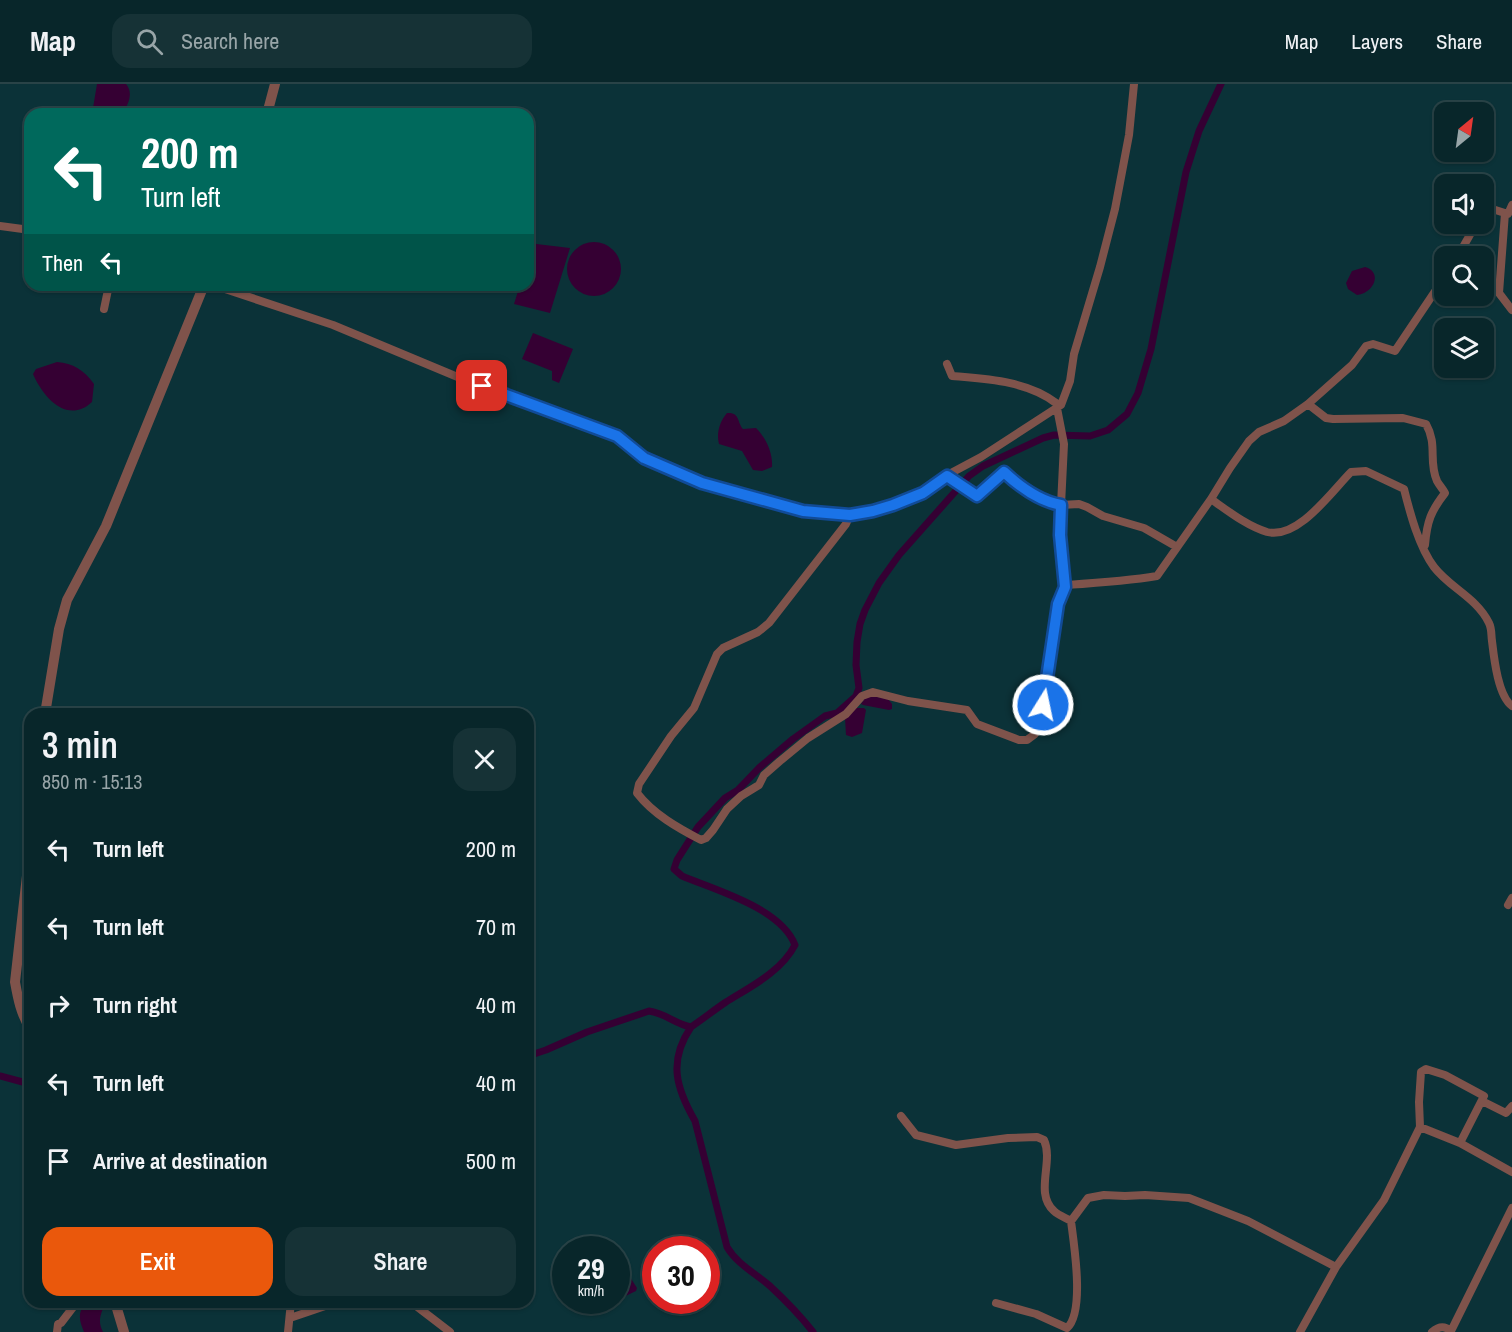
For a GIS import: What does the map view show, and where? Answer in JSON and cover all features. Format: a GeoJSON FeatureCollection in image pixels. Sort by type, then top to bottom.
{"type":"FeatureCollection","features":[{"type":"Feature","properties":{"kind":"street"},"geometry":{"type":"LineString","coordinates":[[269,108],[275,84]]}},
{"type":"Feature","properties":{"kind":"street"},"geometry":{"type":"LineString","coordinates":[[231,291],[333,325],[460,378],[617,436],[644,458],[702,483],[803,511],[850,515],[893,505],[923,493],[1061,405],[1070,381],[1074,354],[1115,209],[1129,135],[1134,84]]}},
{"type":"Feature","properties":{"kind":"street"},"geometry":{"type":"LineString","coordinates":[[1494,210],[1508,214],[1512,205]]}},
{"type":"Feature","properties":{"kind":"street"},"geometry":{"type":"LineString","coordinates":[[1505,213],[1499,292],[1512,310]]}},
{"type":"Feature","properties":{"kind":"street"},"geometry":{"type":"LineString","coordinates":[[0,226],[24,229]]}},
{"type":"Feature","properties":{"kind":"street"},"geometry":{"type":"LineString","coordinates":[[104,309],[108,291]]}},
{"type":"Feature","properties":{"kind":"street"},"geometry":{"type":"LineString","coordinates":[[46,708],[59,629],[67,600],[106,526],[202,291]]}},
{"type":"Feature","properties":{"kind":"street"},"geometry":{"type":"LineString","coordinates":[[1065,587],[1066,585],[1108,580],[1136,580],[1157,576],[1250,441],[1259,432],[1284,421],[1308,404],[1352,365],[1366,346],[1373,344],[1395,351],[1434,293]]}},
{"type":"Feature","properties":{"kind":"street"},"geometry":{"type":"LineString","coordinates":[[850,515],[842,530],[769,623],[758,632],[723,648],[717,654],[694,708],[671,736],[639,784],[637,793],[644,803],[701,840],[713,830],[727,809],[741,796],[759,785],[764,775],[780,761],[808,738],[846,714],[862,696],[873,692],[967,710],[978,724],[1020,740],[1027,740],[1035,734],[1043,705],[1058,604],[1065,587],[1060,535],[1064,444],[1058,408],[1056,403],[1046,395],[1023,386],[952,376],[947,364]]}},
{"type":"Feature","properties":{"kind":"street"},"geometry":{"type":"LineString","coordinates":[[1308,404],[1326,418],[1403,418],[1426,424],[1432,435],[1433,464],[1437,480],[1445,493],[1429,518],[1424,547]]}},
{"type":"Feature","properties":{"kind":"street"},"geometry":{"type":"LineString","coordinates":[[1211,499],[1251,525],[1269,532],[1301,524],[1352,472],[1366,471],[1404,489],[1417,532],[1433,566],[1475,603],[1491,626],[1496,666],[1502,690],[1512,706]]}},
{"type":"Feature","properties":{"kind":"street"},"geometry":{"type":"LineString","coordinates":[[947,476],[977,496],[1004,472],[1020,487],[1050,503],[1079,504],[1103,516],[1144,528],[1177,547]]}},
{"type":"Feature","properties":{"kind":"street"},"geometry":{"type":"LineString","coordinates":[[24,930],[15,982],[24,1019]]}},
{"type":"Feature","properties":{"kind":"street"},"geometry":{"type":"LineString","coordinates":[[1304,1331],[1335,1267],[1384,1200],[1420,1127],[1419,1102],[1423,1070],[1445,1075],[1484,1096],[1460,1143]]}},
{"type":"Feature","properties":{"kind":"street"},"geometry":{"type":"LineString","coordinates":[[1482,1101],[1506,1113],[1512,1106]]}},
{"type":"Feature","properties":{"kind":"street"},"geometry":{"type":"LineString","coordinates":[[902,1116],[916,1135],[956,1145],[1008,1138],[1037,1137],[1044,1140],[1048,1149],[1045,1194],[1054,1212],[1071,1221]]}},
{"type":"Feature","properties":{"kind":"street"},"geometry":{"type":"LineString","coordinates":[[1420,1127],[1460,1143],[1512,1172]]}},
{"type":"Feature","properties":{"kind":"street"},"geometry":{"type":"LineString","coordinates":[[996,1303],[1036,1314],[1068,1330],[1076,1314],[1078,1298],[1071,1221],[1088,1198],[1096,1197],[1145,1195],[1189,1198],[1248,1221],[1335,1267]]}},
{"type":"Feature","properties":{"kind":"street"},"geometry":{"type":"LineString","coordinates":[[1432,1332],[1442,1327],[1452,1331],[1512,1208]]}},
{"type":"Feature","properties":{"kind":"street"},"geometry":{"type":"LineString","coordinates":[[57,1332],[58,1324],[72,1308]]}},
{"type":"Feature","properties":{"kind":"street"},"geometry":{"type":"LineString","coordinates":[[117,1308],[124,1332]]}},
{"type":"Feature","properties":{"kind":"street"},"geometry":{"type":"LineString","coordinates":[[288,1332],[291,1308]]}},
{"type":"Feature","properties":{"kind":"street"},"geometry":{"type":"LineString","coordinates":[[290,1318],[319,1308]]}},
{"type":"Feature","properties":{"kind":"street"},"geometry":{"type":"LineString","coordinates":[[419,1308],[450,1332]]}},
{"type":"Feature","properties":{"kind":"shaded area"},"geometry":{"type":"Polygon","coordinates":[[[97,84],[126,84],[130,95],[125,108],[93,108],[97,84]]]}},
{"type":"Feature","properties":{"kind":"shaded area"},"geometry":{"type":"Polygon","coordinates":[[[594,242],[604,244],[613,250],[619,259],[621,269],[619,279],[613,288],[604,294],[594,296],[584,294],[575,288],[569,279],[567,269],[569,259],[575,250],[584,244],[594,242]]]}},
{"type":"Feature","properties":{"kind":"shaded area"},"geometry":{"type":"Polygon","coordinates":[[[534,244],[570,248],[550,313],[514,304],[518,291],[534,291],[534,244]]]}},
{"type":"Feature","properties":{"kind":"shaded area"},"geometry":{"type":"Polygon","coordinates":[[[1365,267],[1374,273],[1374,282],[1372,287],[1357,295],[1348,289],[1346,283],[1352,271],[1365,267]]]}},
{"type":"Feature","properties":{"kind":"shaded area"},"geometry":{"type":"Polygon","coordinates":[[[533,333],[573,349],[559,383],[552,380],[552,371],[522,359],[533,333]]]}},
{"type":"Feature","properties":{"kind":"shaded area"},"geometry":{"type":"Polygon","coordinates":[[[57,362],[73,366],[90,379],[94,384],[92,402],[74,411],[65,409],[49,399],[33,374],[36,369],[57,362]]]}},
{"type":"Feature","properties":{"kind":"shaded area"},"geometry":{"type":"Polygon","coordinates":[[[727,413],[736,416],[743,429],[756,428],[760,432],[770,451],[772,467],[762,471],[753,470],[742,451],[719,444],[719,427],[727,413]]]}},
{"type":"Feature","properties":{"kind":"shaded area"},"geometry":{"type":"Polygon","coordinates":[[[867,695],[888,699],[892,704],[892,709],[861,704],[867,695]]]}},
{"type":"Feature","properties":{"kind":"shaded area"},"geometry":{"type":"Polygon","coordinates":[[[855,708],[866,710],[862,733],[852,737],[846,735],[845,718],[855,708]]]}},
{"type":"Feature","properties":{"kind":"shaded area"},"geometry":{"type":"Polygon","coordinates":[[[630,1277],[637,1288],[630,1294],[630,1277]]]}},
{"type":"Feature","properties":{"kind":"shaded area"},"geometry":{"type":"Polygon","coordinates":[[[103,1308],[100,1321],[103,1332],[84,1332],[80,1316],[82,1309],[103,1308]]]}},
{"type":"Feature","properties":{"kind":"waterway"},"geometry":{"type":"LineString","coordinates":[[534,1054],[587,1032],[649,1011],[691,1027],[764,978],[789,955],[795,945],[776,921],[746,902],[682,876],[674,869],[677,860],[698,827],[725,798],[738,790],[760,767],[793,739],[825,716],[837,713],[856,696],[859,688],[856,665],[857,642],[865,610],[879,583],[899,555],[969,476],[983,466],[1043,438],[1054,435],[1090,436],[1108,430],[1127,414],[1138,393],[1151,349],[1186,172],[1199,131],[1221,84]]}},
{"type":"Feature","properties":{"kind":"waterway"},"geometry":{"type":"LineString","coordinates":[[691,1027],[679,1051],[677,1074],[683,1097],[695,1121],[727,1247],[741,1263],[770,1286],[813,1332]]}},
{"type":"Feature","properties":{"kind":"waterway"},"geometry":{"type":"LineString","coordinates":[[0,1076],[24,1082]]}},
{"type":"Feature","properties":{"kind":"route"},"geometry":{"type":"LineString","coordinates":[[482,386],[617,436],[644,458],[702,483],[803,511],[850,515],[873,511],[923,493],[947,476],[977,496],[1004,472],[1020,487],[1050,503],[1061,505],[1060,535],[1065,587],[1058,604],[1043,705]]}}]}
